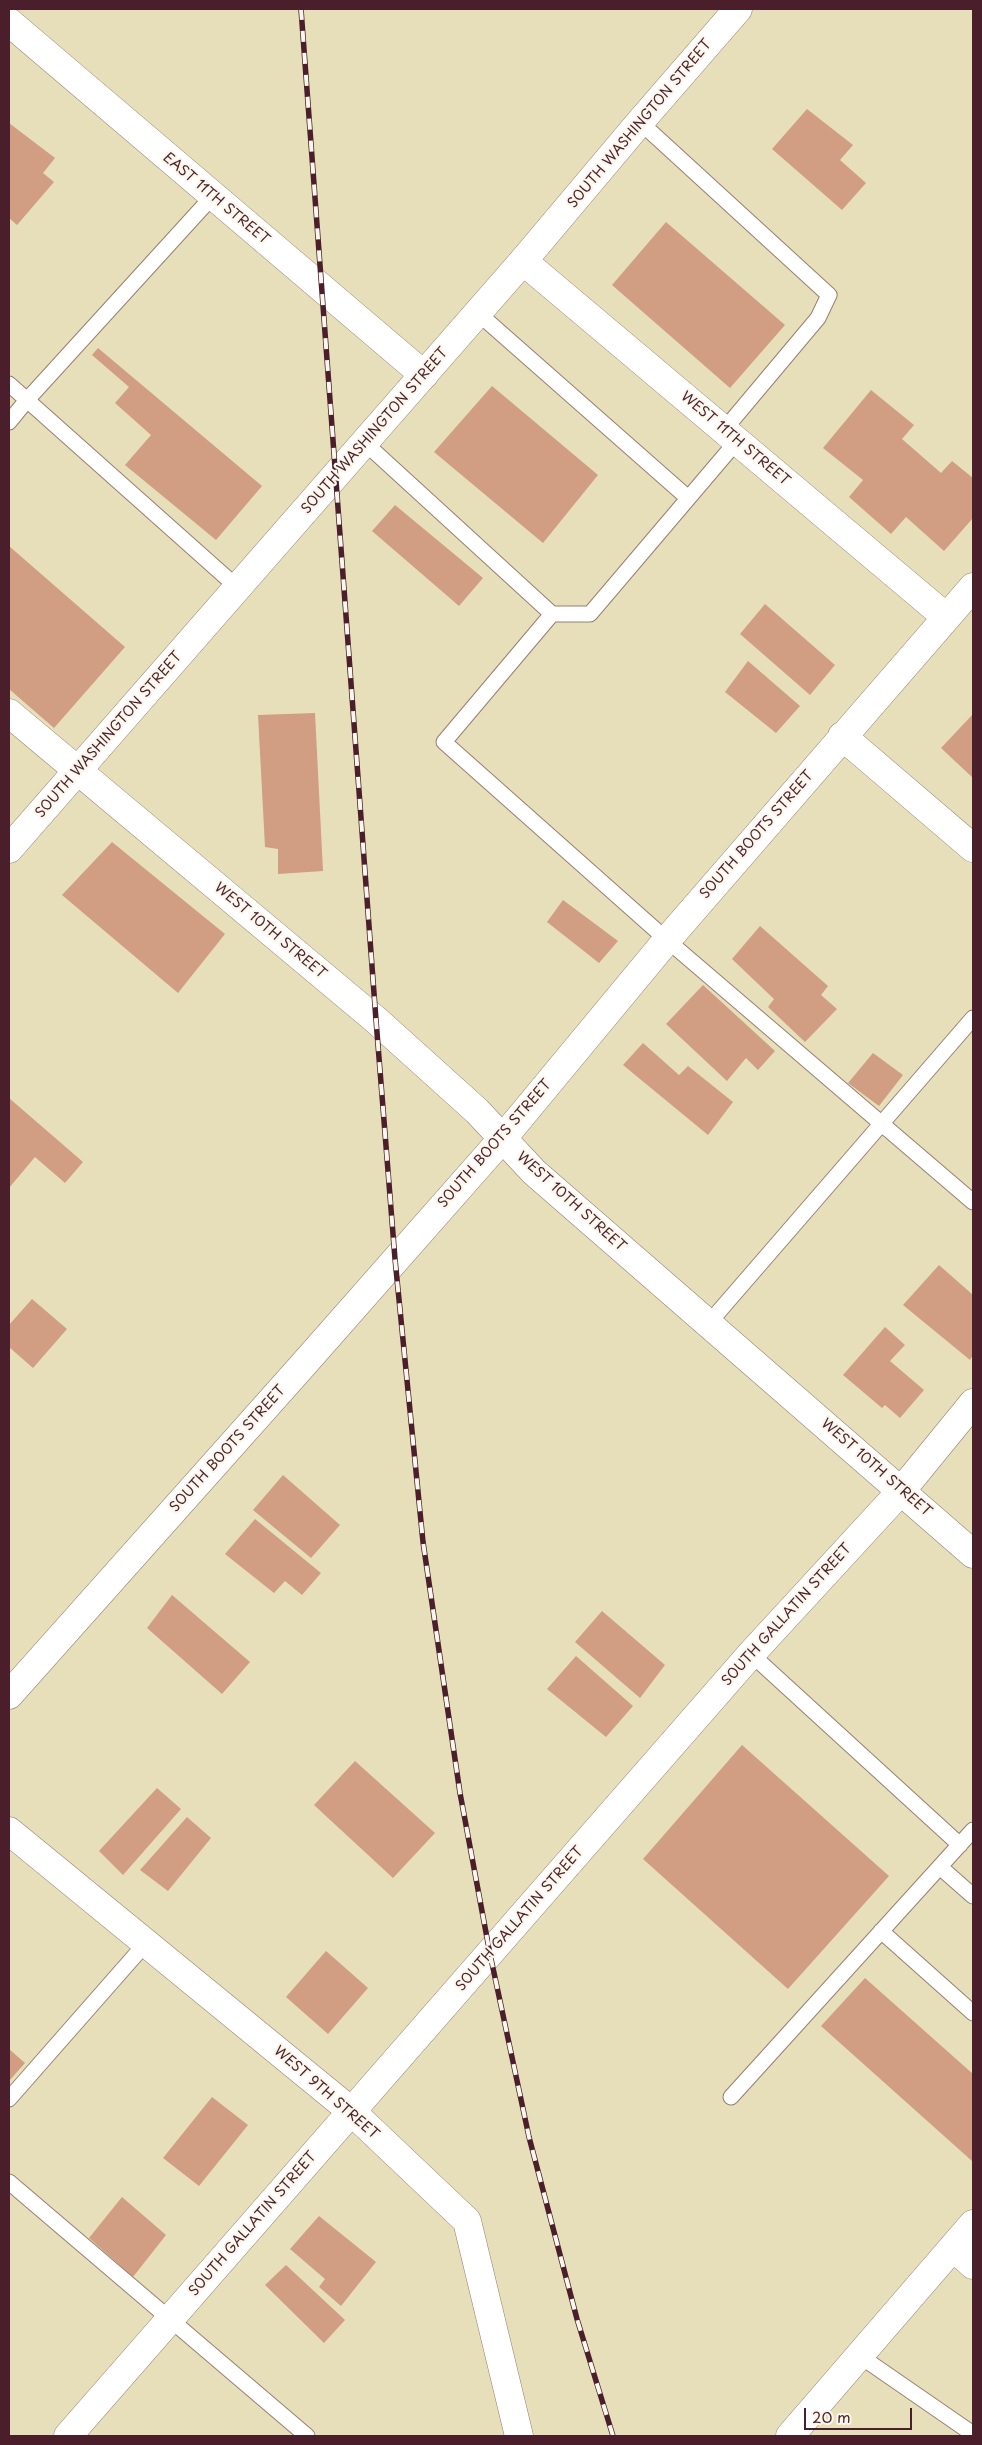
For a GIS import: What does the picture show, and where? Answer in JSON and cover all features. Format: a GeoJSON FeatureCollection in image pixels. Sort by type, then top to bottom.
{"type":"FeatureCollection","features":[{"type":"Feature","properties":{"kind":"street","name":"SOUTH WASHINGTON STREET"},"geometry":{"type":"LineString","coordinates":[[9,849],[478,313],[738,9]]}},
{"type":"Feature","properties":{"kind":"street","name":"EAST 11TH STREET"},"geometry":{"type":"LineString","coordinates":[[9,22],[424,375]]}},
{"type":"Feature","properties":{"kind":"street","name":"WEST 11TH STREET"},"geometry":{"type":"LineString","coordinates":[[523,261],[946,617]]}},
{"type":"Feature","properties":{"kind":"street","name":"SOUTH BOOTS STREET"},"geometry":{"type":"LineString","coordinates":[[9,1694],[503,1138],[667,940],[973,587]]}},
{"type":"Feature","properties":{"kind":"street","name":"WEST 10TH STREET"},"geometry":{"type":"LineString","coordinates":[[9,713],[376,1020],[477,1111],[534,1172],[902,1490],[973,1554]]}},
{"type":"Feature","properties":{"kind":"street"},"geometry":{"type":"LineString","coordinates":[[842,736],[973,848]]}},
{"type":"Feature","properties":{"kind":"street","name":"SOUTH GALLATIN STREET"},"geometry":{"type":"LineString","coordinates":[[68,2436],[751,1654],[902,1490],[973,1403]]}},
{"type":"Feature","properties":{"kind":"street","name":"WEST 9TH STREET"},"geometry":{"type":"LineString","coordinates":[[9,1831],[351,2111],[467,2221],[519,2436]]}},
{"type":"Feature","properties":{"kind":"street"},"geometry":{"type":"LineString","coordinates":[[790,2436],[973,2224]]}},
{"type":"Feature","properties":{"kind":"street"},"geometry":{"type":"LineString","coordinates":[[953,2247],[973,2265]]}},
{"type":"Feature","properties":{"kind":"lane"},"geometry":{"type":"LineString","coordinates":[[364,442],[552,614],[590,614],[688,498],[731,435],[818,318],[829,295],[640,122]]}},
{"type":"Feature","properties":{"kind":"lane"},"geometry":{"type":"LineString","coordinates":[[9,422],[212,196]]}},
{"type":"Feature","properties":{"kind":"lane"},"geometry":{"type":"LineString","coordinates":[[478,313],[688,498]]}},
{"type":"Feature","properties":{"kind":"lane"},"geometry":{"type":"LineString","coordinates":[[9,384],[238,588]]}},
{"type":"Feature","properties":{"kind":"lane"},"geometry":{"type":"LineString","coordinates":[[552,614],[444,742],[667,940],[973,1202]]}},
{"type":"Feature","properties":{"kind":"lane"},"geometry":{"type":"LineString","coordinates":[[708,1324],[880,1122],[973,1018]]}},
{"type":"Feature","properties":{"kind":"lane"},"geometry":{"type":"LineString","coordinates":[[751,1654],[960,1845]]}},
{"type":"Feature","properties":{"kind":"lane"},"geometry":{"type":"LineString","coordinates":[[731,2097],[973,1830]]}},
{"type":"Feature","properties":{"kind":"lane"},"geometry":{"type":"LineString","coordinates":[[940,1867],[973,1896]]}},
{"type":"Feature","properties":{"kind":"lane"},"geometry":{"type":"LineString","coordinates":[[881,1931],[973,2012]]}},
{"type":"Feature","properties":{"kind":"lane"},"geometry":{"type":"LineString","coordinates":[[9,2099],[146,1943]]}},
{"type":"Feature","properties":{"kind":"lane"},"geometry":{"type":"LineString","coordinates":[[9,2182],[307,2436]]}},
{"type":"Feature","properties":{"kind":"lane"},"geometry":{"type":"LineString","coordinates":[[860,2356],[973,2434]]}},
{"type":"Feature","properties":{"kind":"building"},"geometry":{"type":"Polygon","coordinates":[[[807,109],[853,145],[840,160],[866,183],[842,210],[772,149],[807,109]]]}},
{"type":"Feature","properties":{"kind":"building"},"geometry":{"type":"Polygon","coordinates":[[[9,123],[55,158],[43,173],[54,182],[17,225],[9,218],[9,123]]]}},
{"type":"Feature","properties":{"kind":"building"},"geometry":{"type":"Polygon","coordinates":[[[666,222],[785,325],[730,388],[612,285],[666,222]]]}},
{"type":"Feature","properties":{"kind":"building"},"geometry":{"type":"Polygon","coordinates":[[[98,348],[262,486],[216,540],[125,465],[151,435],[115,403],[129,387],[92,355],[98,348]]]}},
{"type":"Feature","properties":{"kind":"building"},"geometry":{"type":"Polygon","coordinates":[[[492,386],[598,475],[543,543],[434,452],[492,386]]]}},
{"type":"Feature","properties":{"kind":"building"},"geometry":{"type":"Polygon","coordinates":[[[871,390],[914,425],[902,439],[941,473],[952,461],[973,478],[973,518],[944,551],[906,517],[891,534],[849,497],[863,480],[823,448],[871,390]]]}},
{"type":"Feature","properties":{"kind":"building"},"geometry":{"type":"Polygon","coordinates":[[[395,505],[483,578],[459,606],[372,531],[395,505]]]}},
{"type":"Feature","properties":{"kind":"building"},"geometry":{"type":"Polygon","coordinates":[[[9,546],[125,647],[54,728],[9,689],[9,546]]]}},
{"type":"Feature","properties":{"kind":"building"},"geometry":{"type":"Polygon","coordinates":[[[765,604],[835,665],[810,695],[740,634],[765,604]]]}},
{"type":"Feature","properties":{"kind":"building"},"geometry":{"type":"Polygon","coordinates":[[[748,661],[800,706],[776,733],[725,692],[748,661]]]}},
{"type":"Feature","properties":{"kind":"building"},"geometry":{"type":"Polygon","coordinates":[[[315,713],[323,871],[278,874],[278,849],[265,847],[258,715],[315,713]]]}},
{"type":"Feature","properties":{"kind":"building"},"geometry":{"type":"Polygon","coordinates":[[[973,714],[973,778],[941,748],[973,714]]]}},
{"type":"Feature","properties":{"kind":"building"},"geometry":{"type":"Polygon","coordinates":[[[112,842],[225,934],[178,993],[62,895],[112,842]]]}},
{"type":"Feature","properties":{"kind":"building"},"geometry":{"type":"Polygon","coordinates":[[[563,900],[618,941],[599,963],[547,922],[563,900]]]}},
{"type":"Feature","properties":{"kind":"building"},"geometry":{"type":"Polygon","coordinates":[[[760,926],[828,986],[821,995],[837,1009],[805,1042],[768,1007],[774,999],[732,959],[760,926]]]}},
{"type":"Feature","properties":{"kind":"building"},"geometry":{"type":"Polygon","coordinates":[[[703,985],[775,1051],[758,1070],[746,1058],[727,1081],[666,1024],[703,985]]]}},
{"type":"Feature","properties":{"kind":"building"},"geometry":{"type":"Polygon","coordinates":[[[643,1043],[679,1075],[688,1066],[733,1102],[708,1135],[623,1065],[643,1043]]]}},
{"type":"Feature","properties":{"kind":"building"},"geometry":{"type":"Polygon","coordinates":[[[873,1053],[903,1075],[879,1106],[848,1083],[873,1053]]]}},
{"type":"Feature","properties":{"kind":"building"},"geometry":{"type":"Polygon","coordinates":[[[9,1098],[83,1162],[65,1183],[35,1157],[9,1188],[9,1098]]]}},
{"type":"Feature","properties":{"kind":"building"},"geometry":{"type":"Polygon","coordinates":[[[939,1265],[973,1295],[973,1355],[970,1360],[903,1305],[939,1265]]]}},
{"type":"Feature","properties":{"kind":"building"},"geometry":{"type":"Polygon","coordinates":[[[32,1299],[67,1329],[33,1368],[9,1347],[9,1325],[32,1299]]]}},
{"type":"Feature","properties":{"kind":"building"},"geometry":{"type":"Polygon","coordinates":[[[885,1327],[905,1345],[890,1361],[924,1390],[900,1418],[885,1405],[882,1408],[843,1375],[885,1327]]]}},
{"type":"Feature","properties":{"kind":"building"},"geometry":{"type":"Polygon","coordinates":[[[283,1475],[340,1525],[311,1558],[253,1510],[283,1475]]]}},
{"type":"Feature","properties":{"kind":"building"},"geometry":{"type":"Polygon","coordinates":[[[255,1519],[321,1573],[302,1595],[285,1581],[274,1593],[225,1554],[255,1519]]]}},
{"type":"Feature","properties":{"kind":"building"},"geometry":{"type":"Polygon","coordinates":[[[172,1595],[250,1662],[222,1694],[147,1628],[172,1595]]]}},
{"type":"Feature","properties":{"kind":"building"},"geometry":{"type":"Polygon","coordinates":[[[602,1611],[665,1665],[640,1698],[575,1642],[602,1611]]]}},
{"type":"Feature","properties":{"kind":"building"},"geometry":{"type":"Polygon","coordinates":[[[576,1656],[633,1706],[606,1737],[547,1689],[576,1656]]]}},
{"type":"Feature","properties":{"kind":"building"},"geometry":{"type":"Polygon","coordinates":[[[742,1745],[889,1876],[788,1989],[643,1859],[742,1745]]]}},
{"type":"Feature","properties":{"kind":"building"},"geometry":{"type":"Polygon","coordinates":[[[355,1761],[435,1833],[393,1878],[314,1805],[355,1761]]]}},
{"type":"Feature","properties":{"kind":"building"},"geometry":{"type":"Polygon","coordinates":[[[157,1788],[181,1809],[123,1875],[99,1851],[157,1788]]]}},
{"type":"Feature","properties":{"kind":"building"},"geometry":{"type":"Polygon","coordinates":[[[187,1817],[211,1838],[168,1891],[140,1870],[187,1817]]]}},
{"type":"Feature","properties":{"kind":"building"},"geometry":{"type":"Polygon","coordinates":[[[326,1951],[368,1988],[328,2034],[286,1997],[326,1951]]]}},
{"type":"Feature","properties":{"kind":"building"},"geometry":{"type":"Polygon","coordinates":[[[865,1978],[973,2074],[972,2161],[821,2026],[865,1978]]]}},
{"type":"Feature","properties":{"kind":"building"},"geometry":{"type":"Polygon","coordinates":[[[9,2049],[25,2063],[9,2081],[9,2049]]]}},
{"type":"Feature","properties":{"kind":"building"},"geometry":{"type":"Polygon","coordinates":[[[212,2097],[248,2125],[199,2186],[163,2158],[212,2097]]]}},
{"type":"Feature","properties":{"kind":"building"},"geometry":{"type":"Polygon","coordinates":[[[122,2197],[166,2235],[133,2277],[89,2238],[122,2197]]]}},
{"type":"Feature","properties":{"kind":"building"},"geometry":{"type":"Polygon","coordinates":[[[319,2216],[376,2262],[341,2306],[319,2287],[325,2279],[290,2249],[319,2216]]]}},
{"type":"Feature","properties":{"kind":"building"},"geometry":{"type":"Polygon","coordinates":[[[286,2265],[345,2320],[324,2343],[265,2285],[286,2265]]]}},
{"type":"Feature","properties":{"kind":"railway"},"geometry":{"type":"LineString","coordinates":[[301,9],[395,1259],[423,1542],[460,1793],[490,1954],[529,2137],[577,2319],[613,2436]]}}]}
